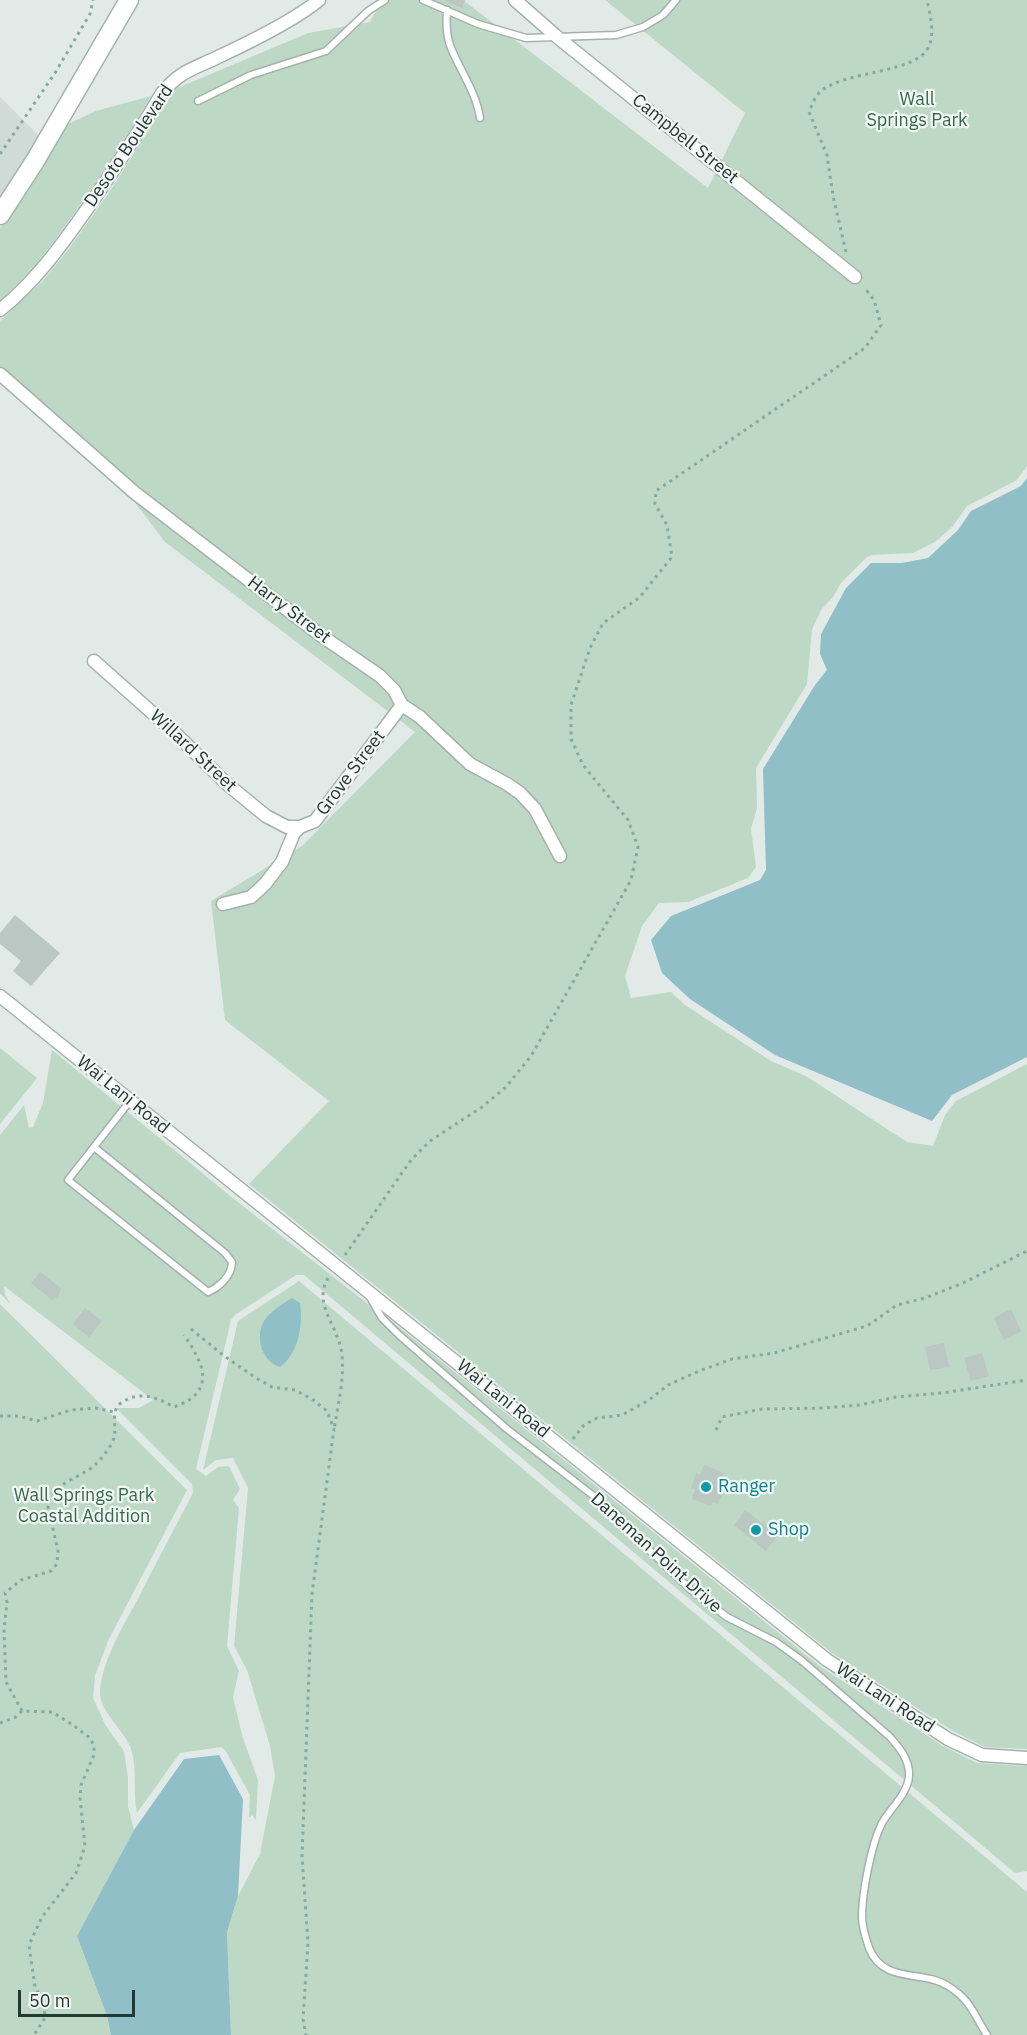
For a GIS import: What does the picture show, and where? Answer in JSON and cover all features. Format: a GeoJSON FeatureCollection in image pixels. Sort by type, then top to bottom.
{"type":"FeatureCollection","features":[{"type":"Feature","properties":{"kind":"main road"},"geometry":{"type":"LineString","coordinates":[[0,214],[40,153],[129,0]]}},
{"type":"Feature","properties":{"kind":"street","name":"Desoto Boulevard"},"geometry":{"type":"LineString","coordinates":[[0,310],[36,277],[62,245],[101,189],[162,93],[174,79],[283,22],[319,0]]}},
{"type":"Feature","properties":{"kind":"street","name":"Campbell Street"},"geometry":{"type":"LineString","coordinates":[[515,0],[556,36],[855,277]]}},
{"type":"Feature","properties":{"kind":"street","name":"Harry Street"},"geometry":{"type":"LineString","coordinates":[[0,374],[135,493],[319,634],[380,676],[394,690],[402,705],[420,717],[471,764],[520,793],[535,809],[560,856]]}},
{"type":"Feature","properties":{"kind":"street","name":"Willard Street"},"geometry":{"type":"LineString","coordinates":[[94,661],[175,733],[227,784],[259,810],[286,827],[300,827]]}},
{"type":"Feature","properties":{"kind":"street","name":"Grove Street"},"geometry":{"type":"LineString","coordinates":[[223,904],[251,897],[265,884],[282,862],[294,833],[300,827],[315,821],[402,705]]}},
{"type":"Feature","properties":{"kind":"street","name":"Wai Lani Road"},"geometry":{"type":"LineString","coordinates":[[0,996],[827,1660],[948,1739],[982,1755],[1027,1758]]}},
{"type":"Feature","properties":{"kind":"lane"},"geometry":{"type":"LineString","coordinates":[[198,101],[250,75],[326,51],[369,11],[385,0]]}},
{"type":"Feature","properties":{"kind":"lane"},"geometry":{"type":"LineString","coordinates":[[423,0],[478,24],[526,38],[616,35],[643,27],[663,15],[676,0]]}},
{"type":"Feature","properties":{"kind":"lane"},"geometry":{"type":"LineString","coordinates":[[447,10],[446,26],[450,46],[477,102],[480,118]]}},
{"type":"Feature","properties":{"kind":"lane"},"geometry":{"type":"LineString","coordinates":[[94,1147],[225,1253],[232,1262],[232,1270],[217,1289],[208,1292],[68,1180],[130,1101]]}},
{"type":"Feature","properties":{"kind":"lane","name":"Daneman Point Drive"},"geometry":{"type":"LineString","coordinates":[[366,1288],[375,1308],[399,1335],[507,1429],[617,1514],[647,1548],[690,1589],[727,1617],[776,1642],[801,1660],[860,1708],[894,1742],[906,1761],[909,1775],[907,1786],[891,1808],[876,1836],[862,1919],[869,1947],[874,1958],[887,1970],[905,1976],[935,1980],[961,1995],[975,2010],[987,2035]]}},
{"type":"Feature","properties":{"kind":"path"},"geometry":{"type":"LineString","coordinates":[[0,154],[55,72],[90,14],[93,0]]}},
{"type":"Feature","properties":{"kind":"path"},"geometry":{"type":"LineString","coordinates":[[306,2035],[303,2019],[308,1942],[302,1856],[312,1594],[342,1373],[341,1348],[327,1315],[322,1295],[326,1281],[411,1160],[430,1141],[482,1107],[505,1088],[531,1056],[632,880],[638,847],[628,820],[583,765],[571,739],[572,705],[590,648],[603,624],[639,598],[672,557],[667,525],[655,504],[656,491],[865,348],[881,326],[874,300],[855,277],[846,254],[833,196],[827,155],[809,112],[819,92],[838,80],[875,73],[915,60],[929,48],[932,30],[927,0]]}},
{"type":"Feature","properties":{"kind":"path"},"geometry":{"type":"LineString","coordinates":[[565,1449],[584,1425],[597,1418],[622,1415],[649,1400],[668,1385],[699,1371],[732,1359],[774,1353],[867,1326],[897,1305],[925,1298],[963,1283],[1027,1251]]}},
{"type":"Feature","properties":{"kind":"path"},"geometry":{"type":"LineString","coordinates":[[191,1329],[256,1378],[272,1387],[295,1390],[312,1399],[327,1411],[334,1429]]}},
{"type":"Feature","properties":{"kind":"path"},"geometry":{"type":"LineString","coordinates":[[22,1711],[6,1682],[4,1630],[7,1602],[5,1593],[21,1580],[51,1571],[57,1564],[58,1551],[48,1507],[49,1500],[69,1479],[95,1465],[108,1448],[114,1437],[114,1412],[119,1403],[139,1395],[156,1397],[174,1407],[190,1401],[202,1382],[203,1368],[184,1335]]}},
{"type":"Feature","properties":{"kind":"path"},"geometry":{"type":"LineString","coordinates":[[716,1430],[722,1417],[762,1409],[860,1405],[896,1397],[942,1393],[1027,1380]]}},
{"type":"Feature","properties":{"kind":"path"},"geometry":{"type":"LineString","coordinates":[[0,1416],[18,1416],[37,1421],[71,1410],[96,1408],[114,1412]]}},
{"type":"Feature","properties":{"kind":"path"},"geometry":{"type":"LineString","coordinates":[[0,1723],[16,1717],[22,1711],[52,1712],[90,1738],[94,1746],[94,1755],[81,1785],[80,1798],[85,1846],[76,1873],[42,1917],[29,1945],[35,1987],[44,2002],[45,2018],[34,2035]]}},
{"type":"Feature","properties":{"kind":"shaded area"},"geometry":{"type":"Polygon","coordinates":[[[0,97],[40,137],[0,201],[0,97]]]}},
{"type":"Feature","properties":{"kind":"green space","name":"Wall Springs Park"},"geometry":{"type":"Polygon","coordinates":[[[382,0],[463,0],[708,188],[745,113],[605,0],[1027,0],[1027,466],[1017,480],[967,506],[953,526],[935,542],[913,553],[872,555],[841,583],[833,597],[821,610],[812,630],[807,684],[756,768],[757,808],[751,829],[756,867],[748,878],[688,902],[659,903],[642,926],[625,976],[631,998],[671,992],[685,1005],[771,1061],[806,1076],[907,1142],[933,1146],[945,1115],[956,1101],[1027,1064],[1027,1749],[985,1747],[953,1731],[832,1653],[249,1184],[329,1101],[225,1020],[211,901],[302,846],[415,732],[165,542],[130,496],[0,376],[0,321],[42,282],[68,250],[108,194],[175,89],[308,33],[370,22],[382,0]]]}},
{"type":"Feature","properties":{"kind":"green space"},"geometry":{"type":"Polygon","coordinates":[[[151,96],[135,124],[62,230],[33,267],[0,300],[0,228],[14,210],[66,125],[96,111],[151,96]]]}},
{"type":"Feature","properties":{"kind":"green space"},"geometry":{"type":"Polygon","coordinates":[[[0,1048],[37,1078],[0,1124],[0,1048]]]}},
{"type":"Feature","properties":{"kind":"green space"},"geometry":{"type":"Polygon","coordinates":[[[52,1050],[234,1199],[369,1303],[821,1667],[943,1746],[977,1763],[1027,1766],[1027,1871],[1015,1873],[304,1275],[296,1275],[235,1315],[231,1320],[196,1469],[206,1476],[218,1467],[229,1466],[240,1489],[233,1500],[239,1508],[227,1646],[239,1671],[233,1697],[242,1735],[258,1780],[256,1820],[252,1815],[249,1818],[250,1795],[225,1750],[221,1747],[180,1753],[137,1813],[131,1749],[104,1707],[100,1693],[101,1681],[115,1642],[193,1493],[192,1484],[116,1408],[139,1408],[153,1400],[4,1286],[5,1295],[11,1305],[0,1293],[0,1135],[24,1105],[29,1128],[33,1127],[43,1103],[52,1050]]]}},
{"type":"Feature","properties":{"kind":"green space"},"geometry":{"type":"Polygon","coordinates":[[[299,1281],[1027,1892],[1027,2035],[231,2035],[227,1932],[238,1896],[260,1854],[275,1776],[270,1746],[247,1670],[234,1646],[248,1488],[233,1458],[216,1460],[203,1470],[238,1321],[299,1281]]]}},
{"type":"Feature","properties":{"kind":"green space","name":"Wall Springs Park Coastal Addition"},"geometry":{"type":"Polygon","coordinates":[[[0,1304],[187,1490],[108,1641],[95,1676],[93,1698],[106,1726],[124,1751],[128,1778],[128,1806],[134,1830],[77,1936],[107,2016],[111,2035],[0,2035],[0,1304]]]}},
{"type":"Feature","properties":{"kind":"water"},"geometry":{"type":"Polygon","coordinates":[[[1027,478],[1027,1057],[952,1095],[932,1121],[775,1055],[690,999],[662,973],[651,940],[671,916],[760,880],[766,870],[763,769],[815,685],[827,670],[820,654],[821,634],[846,588],[871,563],[902,563],[928,558],[958,530],[971,511],[1021,486],[1027,478]]]}},
{"type":"Feature","properties":{"kind":"water"},"geometry":{"type":"Polygon","coordinates":[[[292,1298],[300,1303],[300,1329],[292,1354],[280,1367],[269,1360],[262,1349],[261,1329],[268,1316],[292,1298]]]}},
{"type":"Feature","properties":{"kind":"water"},"geometry":{"type":"Polygon","coordinates":[[[219,1755],[243,1799],[238,1896],[227,1932],[231,2035],[111,2035],[107,2016],[77,1936],[134,1830],[184,1759],[219,1755]]]}},
{"type":"Feature","properties":{"kind":"building"},"geometry":{"type":"Polygon","coordinates":[[[444,0],[465,0],[462,8],[444,0]]]}},
{"type":"Feature","properties":{"kind":"building"},"geometry":{"type":"Polygon","coordinates":[[[15,915],[60,953],[31,986],[13,971],[21,961],[0,944],[0,933],[15,915]]]}},
{"type":"Feature","properties":{"kind":"building"},"geometry":{"type":"Polygon","coordinates":[[[40,1272],[61,1288],[59,1295],[52,1300],[31,1283],[40,1272]]]}},
{"type":"Feature","properties":{"kind":"building"},"geometry":{"type":"Polygon","coordinates":[[[85,1308],[102,1321],[89,1337],[73,1324],[85,1308]]]}},
{"type":"Feature","properties":{"kind":"building"},"geometry":{"type":"Polygon","coordinates":[[[1011,1309],[1021,1331],[1004,1340],[994,1318],[1011,1309]]]}},
{"type":"Feature","properties":{"kind":"building"},"geometry":{"type":"Polygon","coordinates":[[[944,1343],[949,1367],[930,1370],[925,1347],[944,1343]]]}},
{"type":"Feature","properties":{"kind":"building"},"geometry":{"type":"Polygon","coordinates":[[[982,1353],[989,1376],[971,1381],[964,1358],[982,1353]]]}},
{"type":"Feature","properties":{"kind":"building","name":"Ranger"},"geometry":{"type":"Polygon","coordinates":[[[704,1465],[724,1473],[719,1486],[725,1488],[718,1504],[713,1502],[711,1506],[692,1499],[695,1489],[691,1488],[696,1473],[700,1475],[704,1465]]]}},
{"type":"Feature","properties":{"kind":"building","name":"Shop"},"geometry":{"type":"Polygon","coordinates":[[[745,1510],[778,1535],[766,1551],[734,1525],[745,1510]]]}},
{"type":"Feature","properties":{"kind":"place","name":"Ranger"},"geometry":{"type":"Point","coordinates":[706,1487]}},
{"type":"Feature","properties":{"kind":"place","name":"Shop"},"geometry":{"type":"Point","coordinates":[756,1530]}}]}
